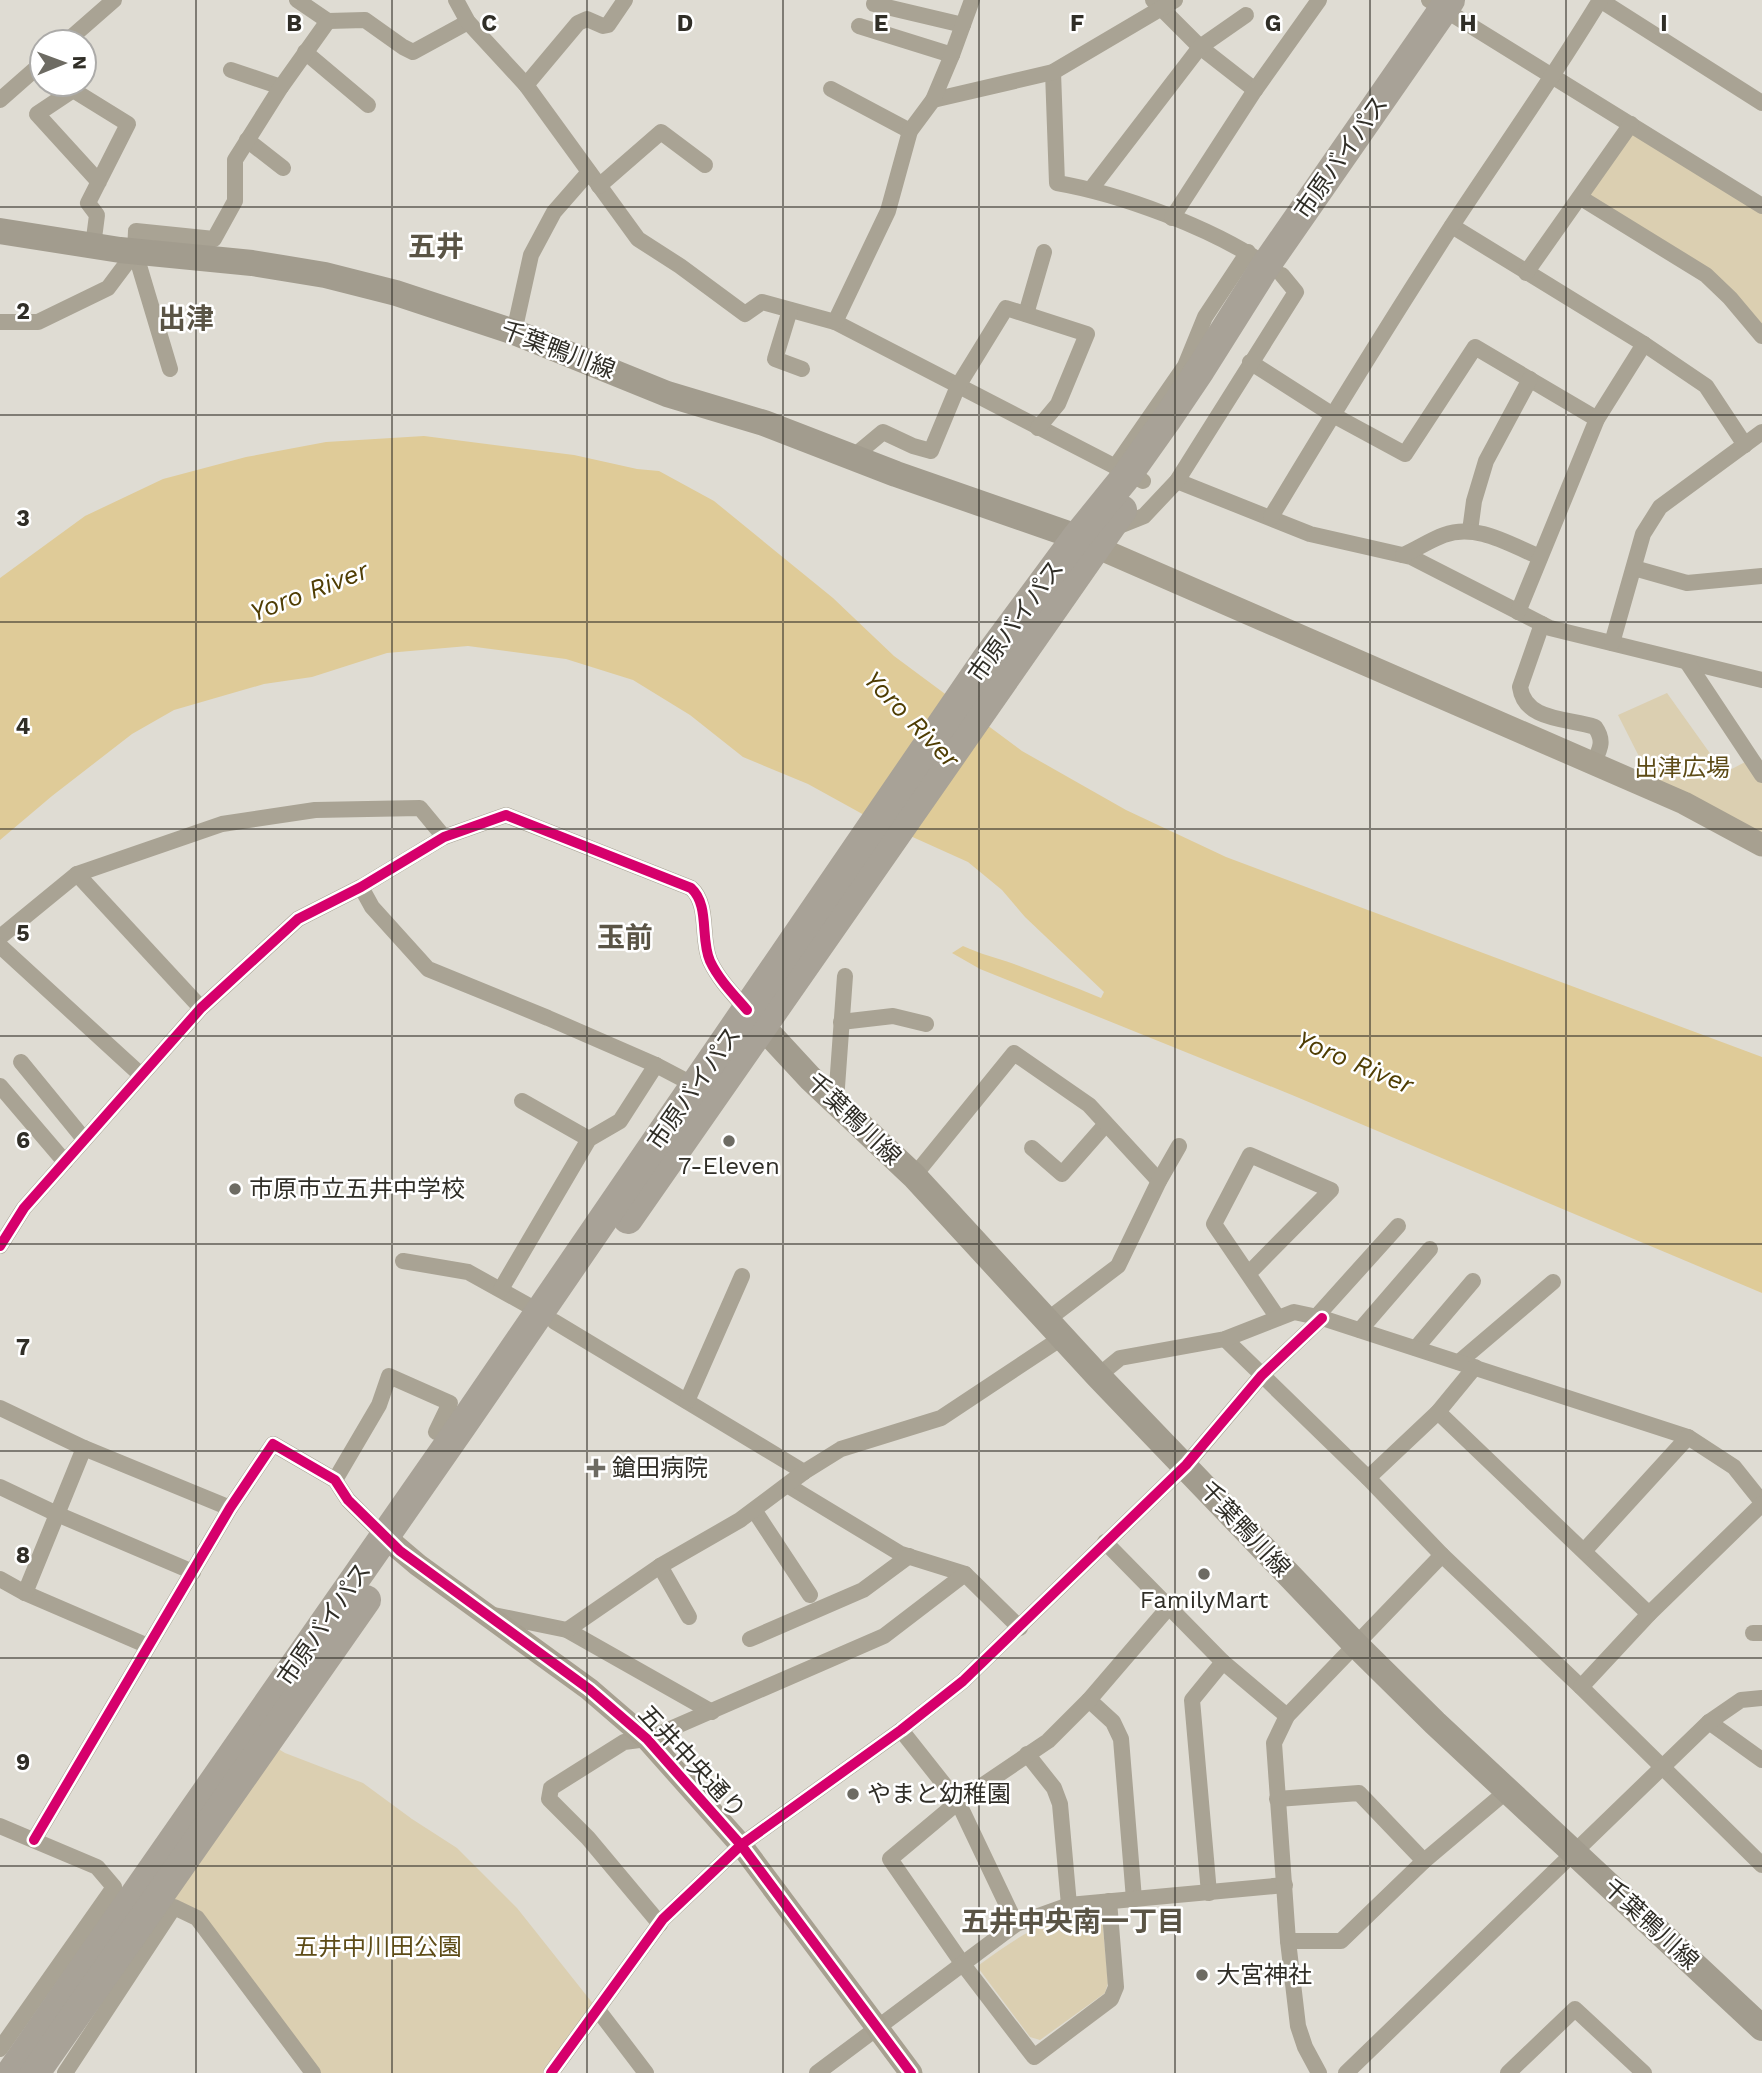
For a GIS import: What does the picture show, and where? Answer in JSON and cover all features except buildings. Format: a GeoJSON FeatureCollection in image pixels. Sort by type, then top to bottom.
{"type":"FeatureCollection","features":[{"type":"Feature","properties":{"kind":"highway","name":"市原バイパス"},"geometry":{"type":"LineString","coordinates":[[35,2073],[547,1317],[1001,662],[1094,538],[1129,474],[1200,401],[1265,264],[1451,6]]}},
{"type":"Feature","properties":{"kind":"highway","name":"市原バイパス"},"geometry":{"type":"LineString","coordinates":[[547,1317],[696,1086],[755,1018]]}},
{"type":"Feature","properties":{"kind":"highway","name":"市原バイパス"},"geometry":{"type":"LineString","coordinates":[[11,2073],[393,1544]]}},
{"type":"Feature","properties":{"kind":"main road","name":"千葉鴨川線"},"geometry":{"type":"LineString","coordinates":[[0,231],[135,252],[252,263],[326,275],[396,293],[514,332],[667,394],[765,424],[853,457],[1094,538]]}},
{"type":"Feature","properties":{"kind":"main road","name":"千葉鴨川線"},"geometry":{"type":"LineString","coordinates":[[755,1018],[810,1078],[914,1176],[1098,1376],[1356,1645],[1762,2028]]}},
{"type":"Feature","properties":{"kind":"street"},"geometry":{"type":"LineString","coordinates":[[82,28],[114,0]]}},
{"type":"Feature","properties":{"kind":"street"},"geometry":{"type":"LineString","coordinates":[[297,0],[328,21],[365,20],[413,52],[468,22]]}},
{"type":"Feature","properties":{"kind":"street"},"geometry":{"type":"LineString","coordinates":[[456,0],[468,22],[526,85],[638,239],[745,314],[762,302],[835,321],[1129,474],[1185,366],[1205,317],[1265,264]]}},
{"type":"Feature","properties":{"kind":"street"},"geometry":{"type":"LineString","coordinates":[[526,85],[578,23],[587,19],[603,26],[608,25],[625,0]]}},
{"type":"Feature","properties":{"kind":"street"},"geometry":{"type":"LineString","coordinates":[[835,321],[888,211],[910,131],[933,100],[972,0]]}},
{"type":"Feature","properties":{"kind":"street"},"geometry":{"type":"LineString","coordinates":[[1172,218],[1255,90],[1319,0]]}},
{"type":"Feature","properties":{"kind":"street"},"geometry":{"type":"LineString","coordinates":[[1272,517],[1452,226],[1554,76],[1600,0],[1760,97]]}},
{"type":"Feature","properties":{"kind":"street"},"geometry":{"type":"LineString","coordinates":[[933,100],[1054,72],[1163,3],[1200,47],[1255,90]]}},
{"type":"Feature","properties":{"kind":"street"},"geometry":{"type":"LineString","coordinates":[[874,4],[963,25]]}},
{"type":"Feature","properties":{"kind":"street"},"geometry":{"type":"LineString","coordinates":[[1451,6],[1554,76],[1760,199]]}},
{"type":"Feature","properties":{"kind":"street"},"geometry":{"type":"LineString","coordinates":[[1091,189],[1200,47],[1246,15]]}},
{"type":"Feature","properties":{"kind":"street"},"geometry":{"type":"LineString","coordinates":[[170,369],[135,252],[136,231],[214,239],[235,201],[234,160],[328,21]]}},
{"type":"Feature","properties":{"kind":"street"},"geometry":{"type":"LineString","coordinates":[[859,26],[952,55]]}},
{"type":"Feature","properties":{"kind":"street"},"geometry":{"type":"LineString","coordinates":[[305,52],[368,104]]}},
{"type":"Feature","properties":{"kind":"street"},"geometry":{"type":"LineString","coordinates":[[231,69],[281,87]]}},
{"type":"Feature","properties":{"kind":"street"},"geometry":{"type":"LineString","coordinates":[[1054,72],[1057,183],[1091,189],[1172,218],[1241,247],[1296,292],[1177,481],[1144,516],[1094,538]]}},
{"type":"Feature","properties":{"kind":"street"},"geometry":{"type":"LineString","coordinates":[[0,100],[28,75]]}},
{"type":"Feature","properties":{"kind":"street"},"geometry":{"type":"LineString","coordinates":[[831,89],[910,131]]}},
{"type":"Feature","properties":{"kind":"street"},"geometry":{"type":"LineString","coordinates":[[93,246],[97,215],[88,203],[128,124],[73,90],[37,114],[99,181]]}},
{"type":"Feature","properties":{"kind":"street"},"geometry":{"type":"LineString","coordinates":[[1526,273],[1631,124]]}},
{"type":"Feature","properties":{"kind":"street"},"geometry":{"type":"LineString","coordinates":[[514,332],[531,255],[554,212],[594,179],[661,132],[705,165]]}},
{"type":"Feature","properties":{"kind":"street"},"geometry":{"type":"LineString","coordinates":[[247,140],[283,168]]}},
{"type":"Feature","properties":{"kind":"street"},"geometry":{"type":"LineString","coordinates":[[1581,198],[1706,275],[1730,298],[1762,336]]}},
{"type":"Feature","properties":{"kind":"street"},"geometry":{"type":"LineString","coordinates":[[1452,226],[1644,344],[1706,386],[1745,445]]}},
{"type":"Feature","properties":{"kind":"street"},"geometry":{"type":"LineString","coordinates":[[0,322],[38,322],[108,288],[135,252]]}},
{"type":"Feature","properties":{"kind":"street"},"geometry":{"type":"LineString","coordinates":[[1026,314],[1044,252]]}},
{"type":"Feature","properties":{"kind":"street"},"geometry":{"type":"LineString","coordinates":[[853,457],[883,432],[931,451],[958,386],[1006,308],[1087,334],[1058,404],[1038,428]]}},
{"type":"Feature","properties":{"kind":"street"},"geometry":{"type":"LineString","coordinates":[[790,310],[775,359],[802,369]]}},
{"type":"Feature","properties":{"kind":"street"},"geometry":{"type":"LineString","coordinates":[[1518,612],[1597,419],[1644,344]]}},
{"type":"Feature","properties":{"kind":"street"},"geometry":{"type":"LineString","coordinates":[[1250,362],[1333,415],[1405,454],[1475,347],[1597,419]]}},
{"type":"Feature","properties":{"kind":"street"},"geometry":{"type":"LineString","coordinates":[[1470,531],[1474,501],[1486,461],[1530,379]]}},
{"type":"Feature","properties":{"kind":"street"},"geometry":{"type":"LineString","coordinates":[[1612,643],[1643,534],[1660,507],[1762,432]]}},
{"type":"Feature","properties":{"kind":"street"},"geometry":{"type":"LineString","coordinates":[[1177,481],[1310,534],[1411,557],[1550,628],[1762,680]]}},
{"type":"Feature","properties":{"kind":"street"},"geometry":{"type":"LineString","coordinates":[[1404,555],[1445,534],[1470,531],[1540,558]]}},
{"type":"Feature","properties":{"kind":"street"},"geometry":{"type":"LineString","coordinates":[[1094,538],[1592,764],[1684,803],[1762,845]]}},
{"type":"Feature","properties":{"kind":"street"},"geometry":{"type":"LineString","coordinates":[[1634,568],[1687,583],[1762,576]]}},
{"type":"Feature","properties":{"kind":"street"},"geometry":{"type":"LineString","coordinates":[[1542,624],[1520,687],[1521,693],[1536,711],[1548,717],[1595,727],[1600,734],[1602,746],[1592,764]]}},
{"type":"Feature","properties":{"kind":"street"},"geometry":{"type":"LineString","coordinates":[[1687,662],[1762,775]]}},
{"type":"Feature","properties":{"kind":"street"},"geometry":{"type":"LineString","coordinates":[[0,937],[77,874],[222,824],[316,810],[420,808],[444,837]]}},
{"type":"Feature","properties":{"kind":"street"},"geometry":{"type":"LineString","coordinates":[[0,1246],[24,1208],[201,1009],[298,919],[361,887],[444,837],[506,814],[691,888],[701,902],[705,947],[710,962],[726,986],[755,1018]]}},
{"type":"Feature","properties":{"kind":"street"},"geometry":{"type":"LineString","coordinates":[[77,874],[201,1009]]}},
{"type":"Feature","properties":{"kind":"street"},"geometry":{"type":"LineString","coordinates":[[361,887],[372,906],[428,970],[548,1018],[656,1065],[696,1086]]}},
{"type":"Feature","properties":{"kind":"street"},"geometry":{"type":"LineString","coordinates":[[0,946],[141,1075]]}},
{"type":"Feature","properties":{"kind":"street"},"geometry":{"type":"LineString","coordinates":[[836,1101],[845,976]]}},
{"type":"Feature","properties":{"kind":"street"},"geometry":{"type":"LineString","coordinates":[[841,1022],[893,1017],[926,1024]]}},
{"type":"Feature","properties":{"kind":"street"},"geometry":{"type":"LineString","coordinates":[[914,1176],[1014,1053],[1089,1105],[1159,1181]]}},
{"type":"Feature","properties":{"kind":"street"},"geometry":{"type":"LineString","coordinates":[[21,1062],[85,1139]]}},
{"type":"Feature","properties":{"kind":"street"},"geometry":{"type":"LineString","coordinates":[[501,1289],[589,1139],[620,1121],[656,1065]]}},
{"type":"Feature","properties":{"kind":"street"},"geometry":{"type":"LineString","coordinates":[[0,1086],[65,1162]]}},
{"type":"Feature","properties":{"kind":"street"},"geometry":{"type":"LineString","coordinates":[[522,1101],[589,1139]]}},
{"type":"Feature","properties":{"kind":"street"},"geometry":{"type":"LineString","coordinates":[[1032,1148],[1062,1174],[1106,1124]]}},
{"type":"Feature","properties":{"kind":"street"},"geometry":{"type":"LineString","coordinates":[[567,1630],[660,1566],[740,1520],[804,1472],[841,1449],[941,1418],[1055,1329],[1118,1266],[1179,1146]]}},
{"type":"Feature","properties":{"kind":"street"},"geometry":{"type":"LineString","coordinates":[[1248,1274],[1331,1190],[1250,1155],[1214,1224],[1248,1274],[1278,1318]]}},
{"type":"Feature","properties":{"kind":"street"},"geometry":{"type":"LineString","coordinates":[[551,2073],[660,1924],[741,1845],[901,1730],[963,1681],[1020,1628],[1186,1465],[1262,1374],[1319,1317],[1398,1226]]}},
{"type":"Feature","properties":{"kind":"street"},"geometry":{"type":"LineString","coordinates":[[1360,1330],[1430,1249]]}},
{"type":"Feature","properties":{"kind":"street"},"geometry":{"type":"LineString","coordinates":[[403,1261],[468,1272],[501,1289],[804,1472]]}},
{"type":"Feature","properties":{"kind":"street"},"geometry":{"type":"LineString","coordinates":[[687,1401],[742,1276]]}},
{"type":"Feature","properties":{"kind":"street"},"geometry":{"type":"LineString","coordinates":[[1416,1348],[1473,1281]]}},
{"type":"Feature","properties":{"kind":"street"},"geometry":{"type":"LineString","coordinates":[[1459,1362],[1553,1282]]}},
{"type":"Feature","properties":{"kind":"street"},"geometry":{"type":"LineString","coordinates":[[1098,1376],[1120,1358],[1225,1339],[1294,1312],[1360,1330],[1688,1437],[1734,1467],[1762,1503],[1649,1614],[1581,1687]]}},
{"type":"Feature","properties":{"kind":"street"},"geometry":{"type":"LineString","coordinates":[[1225,1339],[1368,1478],[1442,1555],[1762,1865]]}},
{"type":"Feature","properties":{"kind":"street"},"geometry":{"type":"LineString","coordinates":[[1368,1478],[1437,1412],[1475,1367]]}},
{"type":"Feature","properties":{"kind":"street"},"geometry":{"type":"LineString","coordinates":[[335,1480],[379,1405],[388,1376],[450,1403],[436,1432]]}},
{"type":"Feature","properties":{"kind":"street"},"geometry":{"type":"LineString","coordinates":[[0,1408],[84,1448],[230,1508]]}},
{"type":"Feature","properties":{"kind":"street"},"geometry":{"type":"LineString","coordinates":[[1437,1412],[1649,1614]]}},
{"type":"Feature","properties":{"kind":"street"},"geometry":{"type":"LineString","coordinates":[[1584,1550],[1688,1437]]}},
{"type":"Feature","properties":{"kind":"street"},"geometry":{"type":"LineString","coordinates":[[34,1840],[230,1508],[273,1444],[335,1480],[348,1500],[393,1544]]}},
{"type":"Feature","properties":{"kind":"street"},"geometry":{"type":"LineString","coordinates":[[25,1593],[84,1448]]}},
{"type":"Feature","properties":{"kind":"street"},"geometry":{"type":"LineString","coordinates":[[787,1485],[909,1556],[965,1574],[1020,1628]]}},
{"type":"Feature","properties":{"kind":"street"},"geometry":{"type":"LineString","coordinates":[[0,1487],[193,1572]]}},
{"type":"Feature","properties":{"kind":"street"},"geometry":{"type":"LineString","coordinates":[[754,1510],[810,1595]]}},
{"type":"Feature","properties":{"kind":"street"},"geometry":{"type":"LineString","coordinates":[[1105,1542],[1223,1662],[1287,1716]]}},
{"type":"Feature","properties":{"kind":"street","name":"五井中央通り"},"geometry":{"type":"LineString","coordinates":[[393,1544],[589,1689],[647,1739],[741,1845],[911,2073]]}},
{"type":"Feature","properties":{"kind":"street"},"geometry":{"type":"LineString","coordinates":[[1320,2073],[1305,2047],[1298,2026],[1288,1941],[1274,1743],[1287,1716],[1442,1555]]}},
{"type":"Feature","properties":{"kind":"street"},"geometry":{"type":"LineString","coordinates":[[750,1639],[863,1590],[909,1556]]}},
{"type":"Feature","properties":{"kind":"street"},"geometry":{"type":"LineString","coordinates":[[660,1566],[689,1617]]}},
{"type":"Feature","properties":{"kind":"street"},"geometry":{"type":"LineString","coordinates":[[660,1924],[588,1838],[549,1799],[551,1788],[624,1742],[647,1739],[884,1636],[965,1574]]}},
{"type":"Feature","properties":{"kind":"street"},"geometry":{"type":"LineString","coordinates":[[0,1579],[25,1593],[148,1646]]}},
{"type":"Feature","properties":{"kind":"street"},"geometry":{"type":"LineString","coordinates":[[1108,1901],[1116,1987],[1111,1999],[1034,2057],[890,1860],[958,1802],[1048,1741],[1089,1700],[1168,1608]]}},
{"type":"Feature","properties":{"kind":"street"},"geometry":{"type":"LineString","coordinates":[[485,1613],[567,1630],[712,1712]]}},
{"type":"Feature","properties":{"kind":"street"},"geometry":{"type":"LineString","coordinates":[[1209,1892],[1192,1700],[1223,1662]]}},
{"type":"Feature","properties":{"kind":"street"},"geometry":{"type":"LineString","coordinates":[[1346,2073],[1709,1722],[1741,1700],[1762,1698]]}},
{"type":"Feature","properties":{"kind":"street"},"geometry":{"type":"LineString","coordinates":[[1089,1700],[1112,1722],[1121,1738],[1134,1899]]}},
{"type":"Feature","properties":{"kind":"street"},"geometry":{"type":"LineString","coordinates":[[1709,1722],[1762,1760]]}},
{"type":"Feature","properties":{"kind":"street"},"geometry":{"type":"LineString","coordinates":[[901,1730],[958,1802],[1016,1924]]}},
{"type":"Feature","properties":{"kind":"street"},"geometry":{"type":"LineString","coordinates":[[1027,1754],[1054,1788],[1060,1804],[1069,1905]]}},
{"type":"Feature","properties":{"kind":"street"},"geometry":{"type":"LineString","coordinates":[[1288,1941],[1341,1941],[1424,1861],[1507,1790]]}},
{"type":"Feature","properties":{"kind":"street"},"geometry":{"type":"LineString","coordinates":[[1277,1799],[1359,1793],[1424,1861]]}},
{"type":"Feature","properties":{"kind":"street"},"geometry":{"type":"LineString","coordinates":[[0,1826],[97,1867],[114,1887],[0,2049]]}},
{"type":"Feature","properties":{"kind":"street"},"geometry":{"type":"LineString","coordinates":[[817,2073],[1016,1924],[1069,1905],[1285,1885]]}},
{"type":"Feature","properties":{"kind":"street"},"geometry":{"type":"LineString","coordinates":[[70,2071],[174,1908],[198,1918],[313,2073]]}},
{"type":"Feature","properties":{"kind":"street"},"geometry":{"type":"LineString","coordinates":[[1508,2073],[1576,2009],[1644,2073]]}},
{"type":"Feature","properties":{"kind":"street"},"geometry":{"type":"LineString","coordinates":[[598,2010],[646,2073]]}},
{"type":"Feature","properties":{"kind":"green space"},"geometry":{"type":"Polygon","coordinates":[[[1631,124],[1762,205],[1762,336],[1730,298],[1581,198],[1631,124]]]}},
{"type":"Feature","properties":{"kind":"green space","name":"出津広場"},"geometry":{"type":"Polygon","coordinates":[[[1667,693],[1724,773],[1751,759],[1762,778],[1762,845],[1657,792],[1618,715],[1667,693]]]}},
{"type":"Feature","properties":{"kind":"green space","name":"五井中川田公園"},"geometry":{"type":"Polygon","coordinates":[[[267,1742],[285,1753],[363,1783],[457,1848],[517,1908],[598,2010],[551,2073],[313,2073],[198,1918],[160,1894],[267,1742]]]}},
{"type":"Feature","properties":{"kind":"green space"},"geometry":{"type":"Polygon","coordinates":[[[1095,1912],[1102,1917],[1108,1983],[1105,1993],[1040,2040],[1030,2037],[979,1969],[979,1965],[1007,1945],[1046,1924],[1095,1912]]]}},
{"type":"Feature","properties":{"kind":"water","name":"Yoro River"},"geometry":{"type":"Polygon","coordinates":[[[424,436],[574,455],[637,469],[659,471],[714,501],[833,598],[894,656],[1022,751],[1126,810],[1226,857],[1762,1057],[1762,1293],[1292,1095],[980,969],[952,953],[963,946],[1101,998],[1104,992],[1025,917],[1002,890],[968,862],[866,816],[808,784],[743,757],[690,715],[633,680],[566,659],[468,646],[387,653],[312,677],[264,684],[174,710],[132,734],[0,840],[0,578],[85,516],[163,479],[246,457],[326,442],[424,436]]]}},
{"type":"Feature","properties":{"kind":"cycle path"},"geometry":{"type":"LineString","coordinates":[[0,1246],[24,1208],[201,1008],[298,919],[361,887],[444,837],[506,815],[691,888],[701,903],[705,943],[710,961],[722,981],[747,1010]]}},
{"type":"Feature","properties":{"kind":"cycle path"},"geometry":{"type":"LineString","coordinates":[[551,2073],[663,1919],[741,1845],[901,1730],[963,1681],[1186,1465],[1262,1375],[1322,1318]]}},
{"type":"Feature","properties":{"kind":"cycle path"},"geometry":{"type":"LineString","coordinates":[[34,1840],[230,1508],[273,1444],[335,1480],[348,1500],[400,1551],[589,1689],[647,1739],[741,1845],[911,2073]]}},
{"type":"Feature","properties":{"kind":"place","name":"7-Eleven"},"geometry":{"type":"Point","coordinates":[729,1141]}},
{"type":"Feature","properties":{"kind":"place","name":"市原市立五井中学校"},"geometry":{"type":"Point","coordinates":[235,1189]}},
{"type":"Feature","properties":{"kind":"place","name":"鎗田病院"},"geometry":{"type":"Point","coordinates":[596,1468]}},
{"type":"Feature","properties":{"kind":"place","name":"FamilyMart"},"geometry":{"type":"Point","coordinates":[1204,1574]}},
{"type":"Feature","properties":{"kind":"place","name":"やまと幼稚園"},"geometry":{"type":"Point","coordinates":[853,1794]}},
{"type":"Feature","properties":{"kind":"place","name":"大宮神社"},"geometry":{"type":"Point","coordinates":[1202,1975]}},
{"type":"Feature","properties":{"kind":"district","name":"五井"},"geometry":{"type":"Point","coordinates":[436,246]}},
{"type":"Feature","properties":{"kind":"district","name":"出津"},"geometry":{"type":"Point","coordinates":[186,318]}},
{"type":"Feature","properties":{"kind":"district","name":"玉前"},"geometry":{"type":"Point","coordinates":[625,937]}},
{"type":"Feature","properties":{"kind":"district","name":"五井中央南一丁目"},"geometry":{"type":"Point","coordinates":[1073,1921]}}]}
